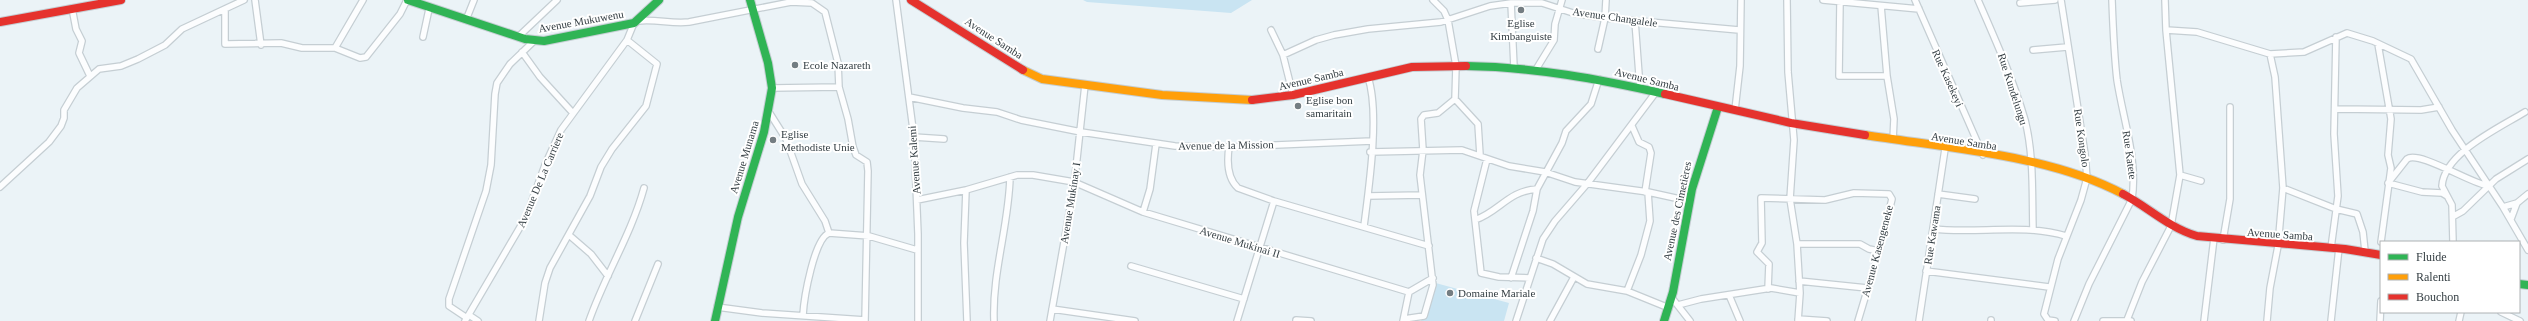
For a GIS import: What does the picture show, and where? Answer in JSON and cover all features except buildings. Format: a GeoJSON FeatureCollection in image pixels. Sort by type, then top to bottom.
{"type":"FeatureCollection","features":[{"type":"Feature","properties":{"kind":"street"},"geometry":{"type":"LineString","coordinates":[[0,22],[121,0]]}},
{"type":"Feature","properties":{"kind":"street"},"geometry":{"type":"LineString","coordinates":[[0,187],[50,142],[64,119],[64,112],[70,100],[90,76],[101,68],[121,66],[138,59],[165,45],[182,29],[225,11],[244,0]]}},
{"type":"Feature","properties":{"kind":"street"},"geometry":{"type":"LineString","coordinates":[[255,0],[261,44]]}},
{"type":"Feature","properties":{"kind":"street"},"geometry":{"type":"LineString","coordinates":[[335,48],[363,0]]}},
{"type":"Feature","properties":{"kind":"street"},"geometry":{"type":"LineString","coordinates":[[225,11],[224,44],[281,43],[302,48],[335,48],[360,58],[366,57],[400,14],[407,0]]}},
{"type":"Feature","properties":{"kind":"street","name":"Avenue Mukuwenu"},"geometry":{"type":"LineString","coordinates":[[407,0],[429,9],[534,41],[544,41],[636,22],[659,0]]}},
{"type":"Feature","properties":{"kind":"street"},"geometry":{"type":"LineString","coordinates":[[466,20],[474,0]]}},
{"type":"Feature","properties":{"kind":"street"},"geometry":{"type":"LineString","coordinates":[[518,37],[557,0]]}},
{"type":"Feature","properties":{"kind":"street","name":"Avenue Munama"},"geometry":{"type":"LineString","coordinates":[[714,321],[738,217],[768,112],[772,88],[768,63],[750,0]]}},
{"type":"Feature","properties":{"kind":"street","name":"Avenue Kalemi"},"geometry":{"type":"LineString","coordinates":[[896,0],[914,137],[917,200],[918,321]]}},
{"type":"Feature","properties":{"kind":"street","name":"Avenue Samba"},"geometry":{"type":"LineString","coordinates":[[911,0],[1030,74],[1042,78],[1084,85],[1218,100],[1259,100],[1293,95],[1412,67],[1456,66],[1514,68],[1599,79],[1791,123],[2031,162],[2070,171],[2132,199],[2171,226],[2196,236],[2278,246],[2335,248],[2365,251],[2380,255]]}},
{"type":"Feature","properties":{"kind":"street"},"geometry":{"type":"LineString","coordinates":[[1433,0],[1444,11],[1448,20],[1456,66],[1455,99],[1478,124],[1480,155]]}},
{"type":"Feature","properties":{"kind":"street"},"geometry":{"type":"LineString","coordinates":[[1535,71],[1554,40],[1558,8],[1562,0]]}},
{"type":"Feature","properties":{"kind":"street"},"geometry":{"type":"LineString","coordinates":[[1598,49],[1605,18],[1606,0]]}},
{"type":"Feature","properties":{"kind":"street"},"geometry":{"type":"LineString","coordinates":[[1735,110],[1740,66],[1739,30],[1741,0]]}},
{"type":"Feature","properties":{"kind":"street"},"geometry":{"type":"LineString","coordinates":[[1787,0],[1791,123],[1794,140],[1790,199],[1797,244],[1800,293],[1798,320],[1827,321]]}},
{"type":"Feature","properties":{"kind":"street"},"geometry":{"type":"LineString","coordinates":[[1823,0],[1919,9]]}},
{"type":"Feature","properties":{"kind":"street","name":"Rue Kasekeyi"},"geometry":{"type":"LineString","coordinates":[[1915,0],[1982,155]]}},
{"type":"Feature","properties":{"kind":"street","name":"Rue Kundelungu"},"geometry":{"type":"LineString","coordinates":[[1978,0],[2000,50],[2025,121],[2031,162],[2033,229]]}},
{"type":"Feature","properties":{"kind":"street"},"geometry":{"type":"LineString","coordinates":[[2020,3],[2055,0]]}},
{"type":"Feature","properties":{"kind":"street","name":"Rue Kongolo"},"geometry":{"type":"LineString","coordinates":[[2055,321],[2045,318],[2049,287],[2087,178],[2085,154],[2061,0]]}},
{"type":"Feature","properties":{"kind":"street","name":"Rue Katete"},"geometry":{"type":"LineString","coordinates":[[2074,321],[2088,284],[2132,199],[2133,168],[2117,80],[2112,0]]}},
{"type":"Feature","properties":{"kind":"street"},"geometry":{"type":"LineString","coordinates":[[2103,321],[2129,321],[2142,282],[2171,226],[2180,175],[2166,30],[2165,0]]}},
{"type":"Feature","properties":{"kind":"street"},"geometry":{"type":"LineString","coordinates":[[636,22],[651,20],[674,24],[773,4],[804,2],[812,3],[825,12],[838,63],[839,87],[848,119],[853,146],[856,155],[866,162],[868,236],[865,321],[827,319],[804,315],[718,307]]}},
{"type":"Feature","properties":{"kind":"street","name":"Avenue Changalele"},"geometry":{"type":"LineString","coordinates":[[1283,55],[1316,40],[1334,35],[1368,29],[1448,20],[1490,6],[1523,2],[1542,3],[1573,13],[1605,18],[1739,30]]}},
{"type":"Feature","properties":{"kind":"street"},"geometry":{"type":"LineString","coordinates":[[1840,2],[1839,76],[1887,76]]}},
{"type":"Feature","properties":{"kind":"street"},"geometry":{"type":"LineString","coordinates":[[1511,3],[1514,68]]}},
{"type":"Feature","properties":{"kind":"street"},"geometry":{"type":"LineString","coordinates":[[1881,6],[1887,76],[1894,119],[1893,140]]}},
{"type":"Feature","properties":{"kind":"street"},"geometry":{"type":"LineString","coordinates":[[72,8],[76,30],[82,41],[78,52],[90,76]]}},
{"type":"Feature","properties":{"kind":"street"},"geometry":{"type":"LineString","coordinates":[[423,37],[429,9]]}},
{"type":"Feature","properties":{"kind":"street"},"geometry":{"type":"LineString","coordinates":[[1635,21],[1640,88]]}},
{"type":"Feature","properties":{"kind":"street","name":"Avenue De La Carriere"},"geometry":{"type":"LineString","coordinates":[[467,318],[526,217],[554,144],[572,112],[628,40],[636,22]]}},
{"type":"Feature","properties":{"kind":"street"},"geometry":{"type":"LineString","coordinates":[[1270,30],[1283,55],[1293,95]]}},
{"type":"Feature","properties":{"kind":"street"},"geometry":{"type":"LineString","coordinates":[[2166,30],[2197,32],[2270,54],[2297,54],[2347,33],[2378,44],[2412,59],[2439,107],[2527,246]]}},
{"type":"Feature","properties":{"kind":"street"},"geometry":{"type":"LineString","coordinates":[[2331,321],[2336,209],[2338,196],[2334,134],[2336,109],[2336,37]]}},
{"type":"Feature","properties":{"kind":"street"},"geometry":{"type":"LineString","coordinates":[[539,321],[545,283],[557,254],[569,235],[612,149],[638,119],[648,101],[657,64],[628,40]]}},
{"type":"Feature","properties":{"kind":"street"},"geometry":{"type":"LineString","coordinates":[[478,321],[467,318],[449,306],[449,299],[486,191],[491,165],[497,83],[502,74],[534,41]]}},
{"type":"Feature","properties":{"kind":"street"},"geometry":{"type":"LineString","coordinates":[[2378,44],[2391,119],[2388,155],[2391,168],[2382,241]]}},
{"type":"Feature","properties":{"kind":"street"},"geometry":{"type":"LineString","coordinates":[[2033,50],[2067,46]]}},
{"type":"Feature","properties":{"kind":"street"},"geometry":{"type":"LineString","coordinates":[[522,52],[540,77],[572,112]]}},
{"type":"Feature","properties":{"kind":"street"},"geometry":{"type":"LineString","coordinates":[[2266,321],[2278,246],[2283,188],[2276,77],[2270,54]]}},
{"type":"Feature","properties":{"kind":"street"},"geometry":{"type":"LineString","coordinates":[[1364,226],[1372,141],[1371,88],[1368,77]]}},
{"type":"Feature","properties":{"kind":"street"},"geometry":{"type":"LineString","coordinates":[[1511,278],[1533,210],[1536,189],[1562,143],[1566,131],[1591,104],[1599,79]]}},
{"type":"Feature","properties":{"kind":"street","name":"Avenue Mukinay I"},"geometry":{"type":"LineString","coordinates":[[1050,321],[1074,182],[1081,132],[1084,85]]}},
{"type":"Feature","properties":{"kind":"street"},"geometry":{"type":"LineString","coordinates":[[772,88],[839,87]]}},
{"type":"Feature","properties":{"kind":"street"},"geometry":{"type":"LineString","coordinates":[[1516,321],[1543,240],[1555,221],[1587,184],[1632,126],[1656,92]]}},
{"type":"Feature","properties":{"kind":"street","name":"Avenue de la Mission"},"geometry":{"type":"LineString","coordinates":[[909,96],[963,108],[997,112],[1021,120],[1081,132],[1156,144],[1229,147],[1372,141]]}},
{"type":"Feature","properties":{"kind":"street"},"geometry":{"type":"LineString","coordinates":[[1432,278],[1409,292],[1403,320],[1423,319],[1433,285],[1420,175],[1423,150],[1421,120],[1424,115],[1438,113],[1455,99]]}},
{"type":"Feature","properties":{"kind":"street","name":"Avenue des Cimetières"},"geometry":{"type":"LineString","coordinates":[[1664,321],[1672,298],[1689,201],[1699,160],[1718,107]]}},
{"type":"Feature","properties":{"kind":"street"},"geometry":{"type":"LineString","coordinates":[[2223,240],[2230,199],[2230,107]]}},
{"type":"Feature","properties":{"kind":"street"},"geometry":{"type":"LineString","coordinates":[[2336,109],[2421,110],[2439,107]]}},
{"type":"Feature","properties":{"kind":"street"},"geometry":{"type":"LineString","coordinates":[[768,112],[786,139],[802,184],[825,222],[829,233]]}},
{"type":"Feature","properties":{"kind":"street"},"geometry":{"type":"LineString","coordinates":[[2453,241],[2454,216],[2452,205],[2442,186],[2448,169],[2457,156],[2525,112]]}},
{"type":"Feature","properties":{"kind":"street"},"geometry":{"type":"LineString","coordinates":[[1627,291],[1641,255],[1650,221],[1647,192],[1651,153],[1649,147],[1639,142],[1632,126]]}},
{"type":"Feature","properties":{"kind":"street"},"geometry":{"type":"LineString","coordinates":[[914,137],[944,139]]}},
{"type":"Feature","properties":{"kind":"street"},"geometry":{"type":"LineString","coordinates":[[1143,212],[1150,189],[1156,144]]}},
{"type":"Feature","properties":{"kind":"street"},"geometry":{"type":"LineString","coordinates":[[1229,147],[1227,162],[1234,184],[1238,188],[1274,201],[1429,246]]}},
{"type":"Feature","properties":{"kind":"street","name":"Rue Kawama"},"geometry":{"type":"LineString","coordinates":[[1919,321],[1945,149]]}},
{"type":"Feature","properties":{"kind":"street"},"geometry":{"type":"LineString","coordinates":[[1370,152],[1462,150],[1509,166],[1545,172],[1587,184],[1647,192],[1689,201]]}},
{"type":"Feature","properties":{"kind":"street"},"geometry":{"type":"LineString","coordinates":[[2388,183],[2408,158],[2448,169],[2475,182],[2489,186]]}},
{"type":"Feature","properties":{"kind":"street"},"geometry":{"type":"LineString","coordinates":[[1486,159],[1479,182],[1475,220],[1481,273],[1511,278],[1530,278]]}},
{"type":"Feature","properties":{"kind":"street"},"geometry":{"type":"LineString","coordinates":[[2454,216],[2463,211],[2489,186],[2528,159]]}},
{"type":"Feature","properties":{"kind":"street","name":"Avenue Mukinai II"},"geometry":{"type":"LineString","coordinates":[[917,200],[966,190],[1010,177],[1033,175],[1074,182],[1143,212],[1260,249],[1409,292]]}},
{"type":"Feature","properties":{"kind":"street"},"geometry":{"type":"LineString","coordinates":[[2180,175],[2201,180]]}},
{"type":"Feature","properties":{"kind":"street"},"geometry":{"type":"LineString","coordinates":[[994,321],[999,257],[1009,198],[1010,177]]}},
{"type":"Feature","properties":{"kind":"street"},"geometry":{"type":"LineString","coordinates":[[2388,183],[2422,192],[2442,193],[2447,196]]}},
{"type":"Feature","properties":{"kind":"street"},"geometry":{"type":"LineString","coordinates":[[589,321],[608,276],[623,248],[644,188]]}},
{"type":"Feature","properties":{"kind":"street"},"geometry":{"type":"LineString","coordinates":[[2283,188],[2336,209],[2358,214],[2363,232],[2365,251]]}},
{"type":"Feature","properties":{"kind":"street"},"geometry":{"type":"LineString","coordinates":[[1475,220],[1492,213],[1512,196],[1536,189]]}},
{"type":"Feature","properties":{"kind":"street"},"geometry":{"type":"LineString","coordinates":[[966,190],[964,255],[967,321]]}},
{"type":"Feature","properties":{"kind":"street","name":"Avenue Kasengeneke"},"geometry":{"type":"LineString","coordinates":[[1768,289],[1769,264],[1757,252],[1762,243],[1760,200],[1764,197],[1825,200],[1854,193],[1889,194],[1892,199],[1879,251],[1858,321]]}},
{"type":"Feature","properties":{"kind":"street"},"geometry":{"type":"LineString","coordinates":[[1938,194],[1975,199]]}},
{"type":"Feature","properties":{"kind":"street"},"geometry":{"type":"LineString","coordinates":[[2503,207],[2517,203],[2528,194]]}},
{"type":"Feature","properties":{"kind":"street"},"geometry":{"type":"LineString","coordinates":[[1368,196],[1422,195]]}},
{"type":"Feature","properties":{"kind":"street"},"geometry":{"type":"LineString","coordinates":[[1237,321],[1274,201]]}},
{"type":"Feature","properties":{"kind":"street"},"geometry":{"type":"LineString","coordinates":[[2511,219],[2517,203]]}},
{"type":"Feature","properties":{"kind":"street"},"geometry":{"type":"LineString","coordinates":[[1933,229],[1966,232],[1992,229],[2033,229],[2066,236]]}},
{"type":"Feature","properties":{"kind":"street"},"geometry":{"type":"LineString","coordinates":[[804,315],[807,284],[822,237],[829,233],[868,236],[917,250]]}},
{"type":"Feature","properties":{"kind":"street"},"geometry":{"type":"LineString","coordinates":[[569,235],[591,254],[608,276]]}},
{"type":"Feature","properties":{"kind":"street"},"geometry":{"type":"LineString","coordinates":[[2204,321],[2214,238]]}},
{"type":"Feature","properties":{"kind":"street"},"geometry":{"type":"LineString","coordinates":[[1797,244],[1860,244],[1869,249],[1879,251]]}},
{"type":"Feature","properties":{"kind":"street"},"geometry":{"type":"LineString","coordinates":[[1536,258],[1553,264],[1574,277],[1597,288],[1627,291],[1669,308]]}},
{"type":"Feature","properties":{"kind":"street"},"geometry":{"type":"LineString","coordinates":[[635,321],[658,264]]}},
{"type":"Feature","properties":{"kind":"street"},"geometry":{"type":"LineString","coordinates":[[1131,266],[1244,299]]}},
{"type":"Feature","properties":{"kind":"street"},"geometry":{"type":"LineString","coordinates":[[1926,271],[2049,287]]}},
{"type":"Feature","properties":{"kind":"street"},"geometry":{"type":"LineString","coordinates":[[1550,321],[1574,277]]}},
{"type":"Feature","properties":{"kind":"street"},"geometry":{"type":"LineString","coordinates":[[1799,281],[1867,288]]}},
{"type":"Feature","properties":{"kind":"street"},"geometry":{"type":"LineString","coordinates":[[1678,306],[1729,295],[1768,289],[1800,293]]}},
{"type":"Feature","properties":{"kind":"street"},"geometry":{"type":"LineString","coordinates":[[1729,295],[1740,321]]}},
{"type":"Feature","properties":{"kind":"street"},"geometry":{"type":"LineString","coordinates":[[1672,298],[1690,321]]}},
{"type":"Feature","properties":{"kind":"street"},"geometry":{"type":"LineString","coordinates":[[1052,309],[1135,321]]}},
{"type":"Feature","properties":{"kind":"street"},"geometry":{"type":"LineString","coordinates":[[2503,313],[2520,321]]}},
{"type":"Feature","properties":{"kind":"street"},"geometry":{"type":"LineString","coordinates":[[1296,320],[1312,321]]}},
{"type":"Feature","properties":{"kind":"shaded area"},"geometry":{"type":"Polygon","coordinates":[[[1083,0],[1252,0],[1231,13],[1087,2],[1083,0]]]}},
{"type":"Feature","properties":{"kind":"shaded area","name":"Domaine Mariale"},"geometry":{"type":"Polygon","coordinates":[[[1432,282],[1509,303],[1504,321],[1421,321],[1432,282]]]}},
{"type":"Feature","properties":{"kind":"traffic: fast"},"geometry":{"type":"LineString","coordinates":[[408,0],[525,39],[544,41],[634,23],[659,0]]}},
{"type":"Feature","properties":{"kind":"traffic: fast"},"geometry":{"type":"LineString","coordinates":[[715,321],[738,217],[764,132],[772,88],[768,63],[750,0]]}},
{"type":"Feature","properties":{"kind":"traffic: fast"},"geometry":{"type":"LineString","coordinates":[[1466,66],[1541,71],[1616,83],[1665,94]]}},
{"type":"Feature","properties":{"kind":"traffic: fast"},"geometry":{"type":"LineString","coordinates":[[1664,321],[1673,292],[1692,189],[1718,107]]}},
{"type":"Feature","properties":{"kind":"traffic: fast"},"geometry":{"type":"LineString","coordinates":[[2520,284],[2528,285]]}},
{"type":"Feature","properties":{"kind":"traffic: slow"},"geometry":{"type":"LineString","coordinates":[[1023,70],[1042,79],[1162,95],[1252,100]]}},
{"type":"Feature","properties":{"kind":"traffic: slow"},"geometry":{"type":"LineString","coordinates":[[1865,135],[1963,149],[2031,162],[2063,170],[2094,181],[2123,194]]}},
{"type":"Feature","properties":{"kind":"traffic: jam"},"geometry":{"type":"LineString","coordinates":[[0,22],[121,0]]}},
{"type":"Feature","properties":{"kind":"traffic: jam"},"geometry":{"type":"LineString","coordinates":[[911,0],[1023,70]]}},
{"type":"Feature","properties":{"kind":"traffic: jam"},"geometry":{"type":"LineString","coordinates":[[1252,100],[1293,95],[1412,67],[1466,66]]}},
{"type":"Feature","properties":{"kind":"traffic: jam"},"geometry":{"type":"LineString","coordinates":[[1665,94],[1791,123],[1865,135]]}},
{"type":"Feature","properties":{"kind":"traffic: jam"},"geometry":{"type":"LineString","coordinates":[[2123,194],[2168,223],[2197,236],[2345,249],[2380,255]]}},
{"type":"Feature","properties":{"kind":"place","name":"Eglise Kimbanguiste"},"geometry":{"type":"Point","coordinates":[1521,10]}},
{"type":"Feature","properties":{"kind":"place","name":"Ecole Nazareth"},"geometry":{"type":"Point","coordinates":[795,65]}},
{"type":"Feature","properties":{"kind":"place","name":"Eglise bon samaritain"},"geometry":{"type":"Point","coordinates":[1298,106]}},
{"type":"Feature","properties":{"kind":"place","name":"Eglise Methodiste Unie"},"geometry":{"type":"Point","coordinates":[773,140]}},
{"type":"Feature","properties":{"kind":"place","name":"Domaine Mariale"},"geometry":{"type":"Point","coordinates":[1450,293]}}]}
